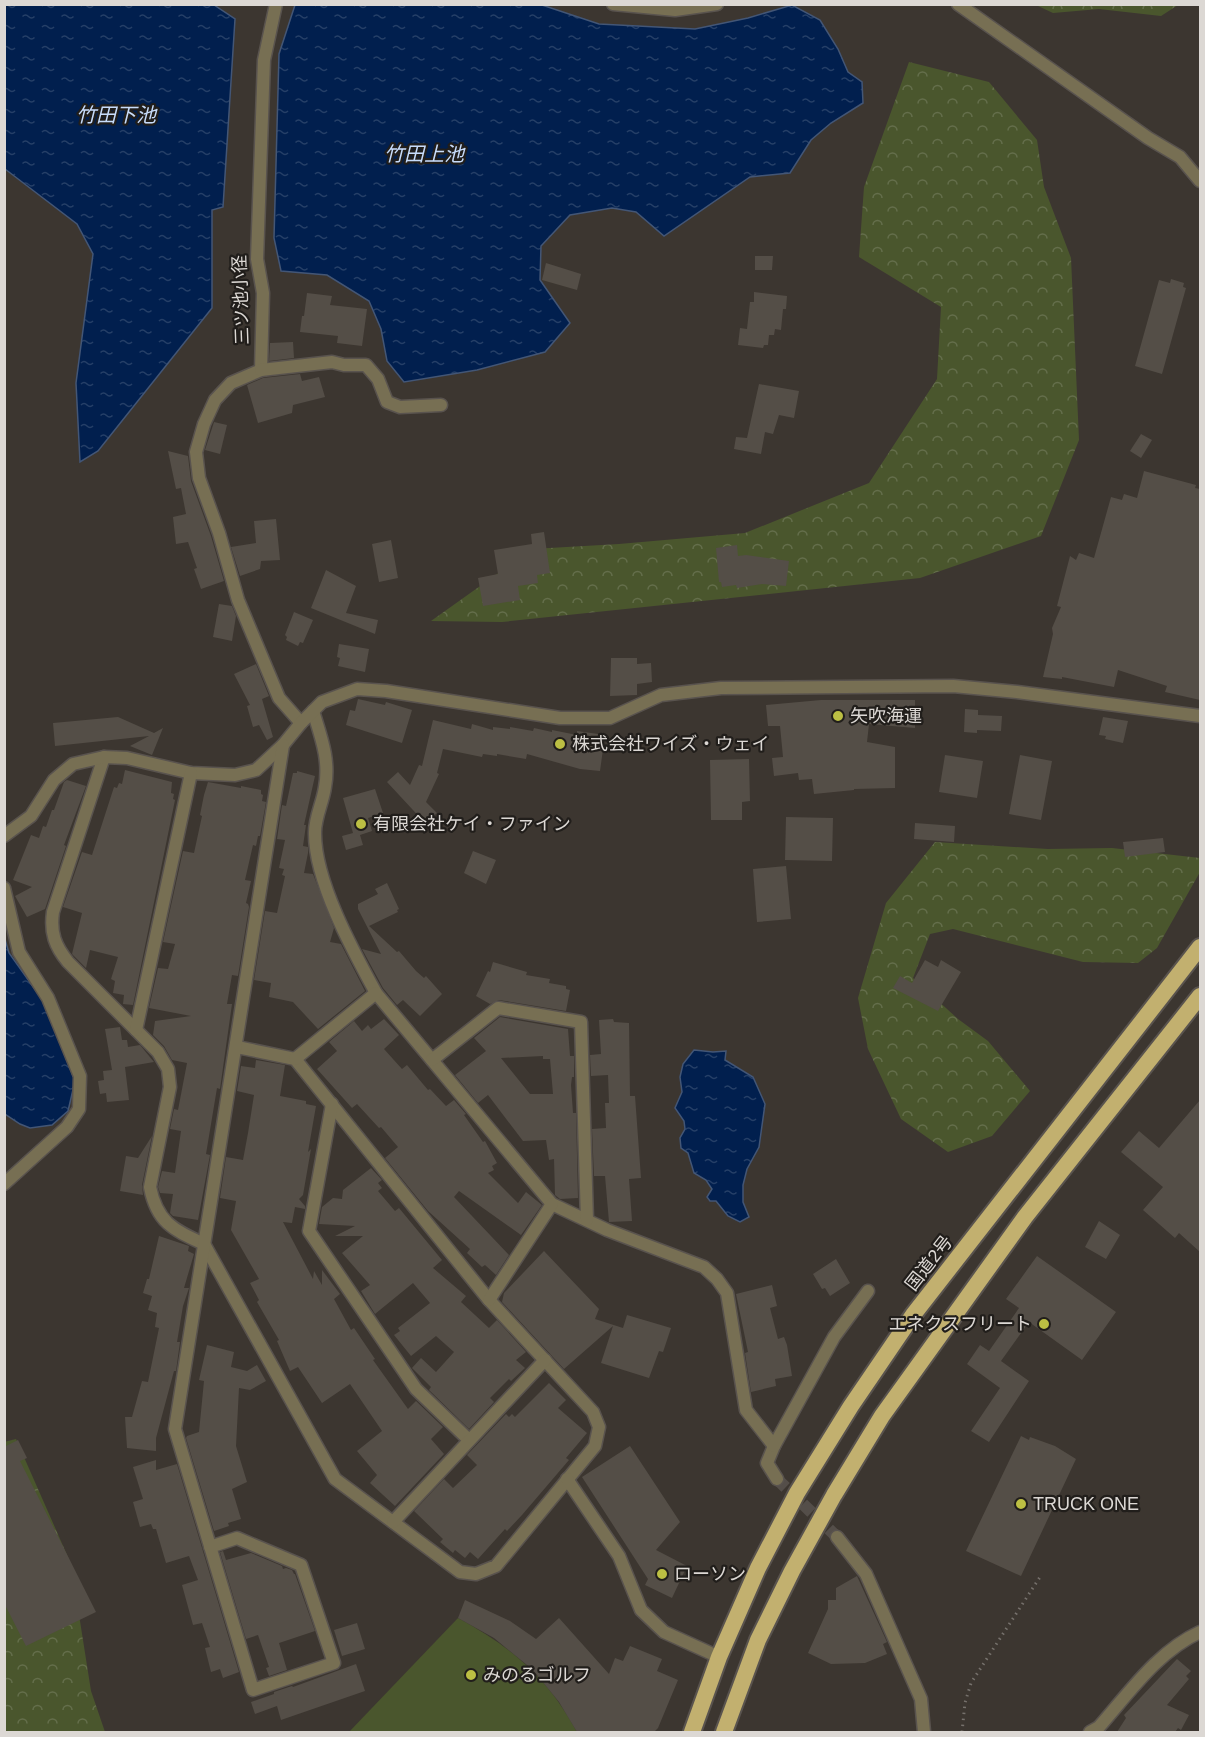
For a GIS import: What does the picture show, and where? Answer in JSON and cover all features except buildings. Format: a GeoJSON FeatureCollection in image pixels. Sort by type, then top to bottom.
{"type":"FeatureCollection","features":[{"type":"Feature","properties":{"kind":"highway","name":"国道2号"},"geometry":{"type":"LineString","coordinates":[[692,1732],[719,1657],[763,1559],[797,1493],[851,1406],[913,1315],[1200,947]]}},
{"type":"Feature","properties":{"kind":"highway"},"geometry":{"type":"LineString","coordinates":[[724,1732],[759,1640],[792,1571],[834,1495],[882,1416],[1025,1217],[1200,996]]}},
{"type":"Feature","properties":{"kind":"street","name":"三ツ池小径"},"geometry":{"type":"LineString","coordinates":[[276,4],[264,60],[257,259],[263,293],[261,370],[231,383],[215,400],[204,424],[196,452],[199,477],[219,533],[238,600],[279,698],[301,723]]}},
{"type":"Feature","properties":{"kind":"street"},"geometry":{"type":"LineString","coordinates":[[613,4],[675,10],[717,4]]}},
{"type":"Feature","properties":{"kind":"street"},"geometry":{"type":"LineString","coordinates":[[958,4],[1148,138],[1180,157],[1200,181]]}},
{"type":"Feature","properties":{"kind":"street"},"geometry":{"type":"LineString","coordinates":[[261,370],[332,362],[344,365],[366,364],[378,380],[387,402],[400,407],[441,405]]}},
{"type":"Feature","properties":{"kind":"street"},"geometry":{"type":"LineString","coordinates":[[4,836],[32,816],[54,780],[73,764],[104,757],[127,758],[191,773],[235,775],[256,770],[284,745],[321,702],[357,689],[386,691],[560,718],[610,718],[661,695],[721,688],[953,686],[1200,716]]}},
{"type":"Feature","properties":{"kind":"street"},"geometry":{"type":"LineString","coordinates":[[313,711],[326,750],[326,786],[315,831],[320,871],[355,953],[376,993],[552,1204],[659,1252],[704,1267],[717,1279],[727,1293],[746,1410],[774,1446]]}},
{"type":"Feature","properties":{"kind":"street"},"geometry":{"type":"LineString","coordinates":[[210,1547],[237,1538],[301,1565],[334,1663],[253,1690],[210,1547],[175,1429],[284,745]]}},
{"type":"Feature","properties":{"kind":"street"},"geometry":{"type":"LineString","coordinates":[[104,757],[53,912],[51,929],[57,948],[68,962],[158,1052],[168,1069],[171,1087],[150,1187],[153,1202],[166,1225],[204,1244],[335,1479],[460,1572],[476,1574],[496,1566],[595,1446],[598,1428],[593,1412],[489,1300],[295,1059],[237,1047]]}},
{"type":"Feature","properties":{"kind":"street"},"geometry":{"type":"LineString","coordinates":[[136,1030],[191,773]]}},
{"type":"Feature","properties":{"kind":"street"},"geometry":{"type":"LineString","coordinates":[[4,888],[19,952],[48,998],[80,1076],[79,1109],[67,1127],[4,1184]]}},
{"type":"Feature","properties":{"kind":"street"},"geometry":{"type":"LineString","coordinates":[[295,1059],[376,993]]}},
{"type":"Feature","properties":{"kind":"street"},"geometry":{"type":"LineString","coordinates":[[432,1060],[498,1008],[581,1022],[587,1220]]}},
{"type":"Feature","properties":{"kind":"street"},"geometry":{"type":"LineString","coordinates":[[332,1104],[309,1231],[416,1389],[469,1440]]}},
{"type":"Feature","properties":{"kind":"street"},"geometry":{"type":"LineString","coordinates":[[489,1300],[552,1204]]}},
{"type":"Feature","properties":{"kind":"street"},"geometry":{"type":"LineString","coordinates":[[777,1479],[767,1463],[774,1446],[834,1337],[868,1291]]}},
{"type":"Feature","properties":{"kind":"street"},"geometry":{"type":"LineString","coordinates":[[393,1522],[545,1360]]}},
{"type":"Feature","properties":{"kind":"street"},"geometry":{"type":"LineString","coordinates":[[567,1479],[619,1556],[641,1610],[664,1632],[719,1657]]}},
{"type":"Feature","properties":{"kind":"street"},"geometry":{"type":"LineString","coordinates":[[837,1537],[866,1574],[880,1604],[921,1699],[924,1732]]}},
{"type":"Feature","properties":{"kind":"street"},"geometry":{"type":"LineString","coordinates":[[1090,1732],[1099,1727],[1155,1664],[1189,1637],[1200,1632]]}},
{"type":"Feature","properties":{"kind":"path"},"geometry":{"type":"LineString","coordinates":[[962,1732],[965,1702],[971,1683],[1040,1577]]}},
{"type":"Feature","properties":{"kind":"green space"},"geometry":{"type":"Polygon","coordinates":[[[1178,4],[1161,16],[1099,9],[1053,13],[1036,5],[1178,4]]]}},
{"type":"Feature","properties":{"kind":"green space"},"geometry":{"type":"Polygon","coordinates":[[[909,62],[989,82],[1037,140],[1044,187],[1071,258],[1079,440],[1041,536],[920,578],[502,622],[431,621],[532,549],[745,533],[869,483],[937,379],[941,307],[859,257],[864,187],[909,62]]]}},
{"type":"Feature","properties":{"kind":"green space"},"geometry":{"type":"Polygon","coordinates":[[[935,842],[1048,849],[1112,848],[1200,858],[1200,872],[1157,948],[1138,963],[1083,962],[953,929],[930,934],[913,978],[958,1019],[988,1041],[1030,1091],[992,1136],[948,1152],[901,1119],[868,1049],[858,998],[886,903],[935,842]]]}},
{"type":"Feature","properties":{"kind":"green space"},"geometry":{"type":"Polygon","coordinates":[[[16,1439],[71,1564],[91,1691],[105,1732],[5,1732],[4,1442],[16,1439]]]}},
{"type":"Feature","properties":{"kind":"green space","name":"みのるゴルフ"},"geometry":{"type":"Polygon","coordinates":[[[458,1618],[496,1641],[527,1666],[553,1695],[577,1732],[349,1732],[458,1618]]]}},
{"type":"Feature","properties":{"kind":"water","name":"竹田下池"},"geometry":{"type":"Polygon","coordinates":[[[4,5],[214,5],[235,19],[223,207],[212,210],[212,308],[98,451],[80,462],[76,383],[93,254],[77,224],[5,169],[4,5]]]}},
{"type":"Feature","properties":{"kind":"water","name":"竹田上池"},"geometry":{"type":"Polygon","coordinates":[[[295,5],[542,5],[599,24],[695,29],[748,18],[792,5],[820,20],[838,49],[848,72],[862,82],[863,103],[831,123],[811,140],[790,173],[750,177],[664,236],[636,212],[612,208],[570,215],[541,246],[540,280],[570,323],[545,352],[477,370],[404,382],[387,361],[381,329],[369,301],[327,275],[281,271],[274,238],[279,54],[295,5]]]}},
{"type":"Feature","properties":{"kind":"water"},"geometry":{"type":"Polygon","coordinates":[[[4,936],[9,953],[44,1002],[75,1081],[68,1111],[52,1125],[30,1128],[5,1114],[4,936]]]}},
{"type":"Feature","properties":{"kind":"water"},"geometry":{"type":"Polygon","coordinates":[[[694,1050],[726,1051],[725,1060],[753,1077],[765,1104],[759,1147],[747,1169],[743,1185],[743,1202],[749,1217],[740,1222],[728,1216],[716,1201],[710,1201],[707,1197],[712,1189],[706,1180],[694,1173],[688,1153],[681,1148],[680,1138],[685,1129],[684,1121],[675,1108],[682,1092],[680,1077],[683,1064],[694,1050]]]}},
{"type":"Feature","properties":{"kind":"tunnel"},"geometry":{"type":"LineString","coordinates":[[777,1479],[837,1537]]}},
{"type":"Feature","properties":{"kind":"place","name":"矢吹海運"},"geometry":{"type":"Point","coordinates":[838,716]}},
{"type":"Feature","properties":{"kind":"place","name":"株式会社ワイズ・ウェイ"},"geometry":{"type":"Point","coordinates":[560,744]}},
{"type":"Feature","properties":{"kind":"place","name":"有限会社ケイ・ファイン"},"geometry":{"type":"Point","coordinates":[361,824]}},
{"type":"Feature","properties":{"kind":"place","name":"エネクスフリート"},"geometry":{"type":"Point","coordinates":[1044,1324]}},
{"type":"Feature","properties":{"kind":"place","name":"TRUCK ONE"},"geometry":{"type":"Point","coordinates":[1021,1504]}},
{"type":"Feature","properties":{"kind":"place","name":"ローソン"},"geometry":{"type":"Point","coordinates":[662,1574]}},
{"type":"Feature","properties":{"kind":"place","name":"みのるゴルフ"},"geometry":{"type":"Point","coordinates":[471,1675]}}]}
